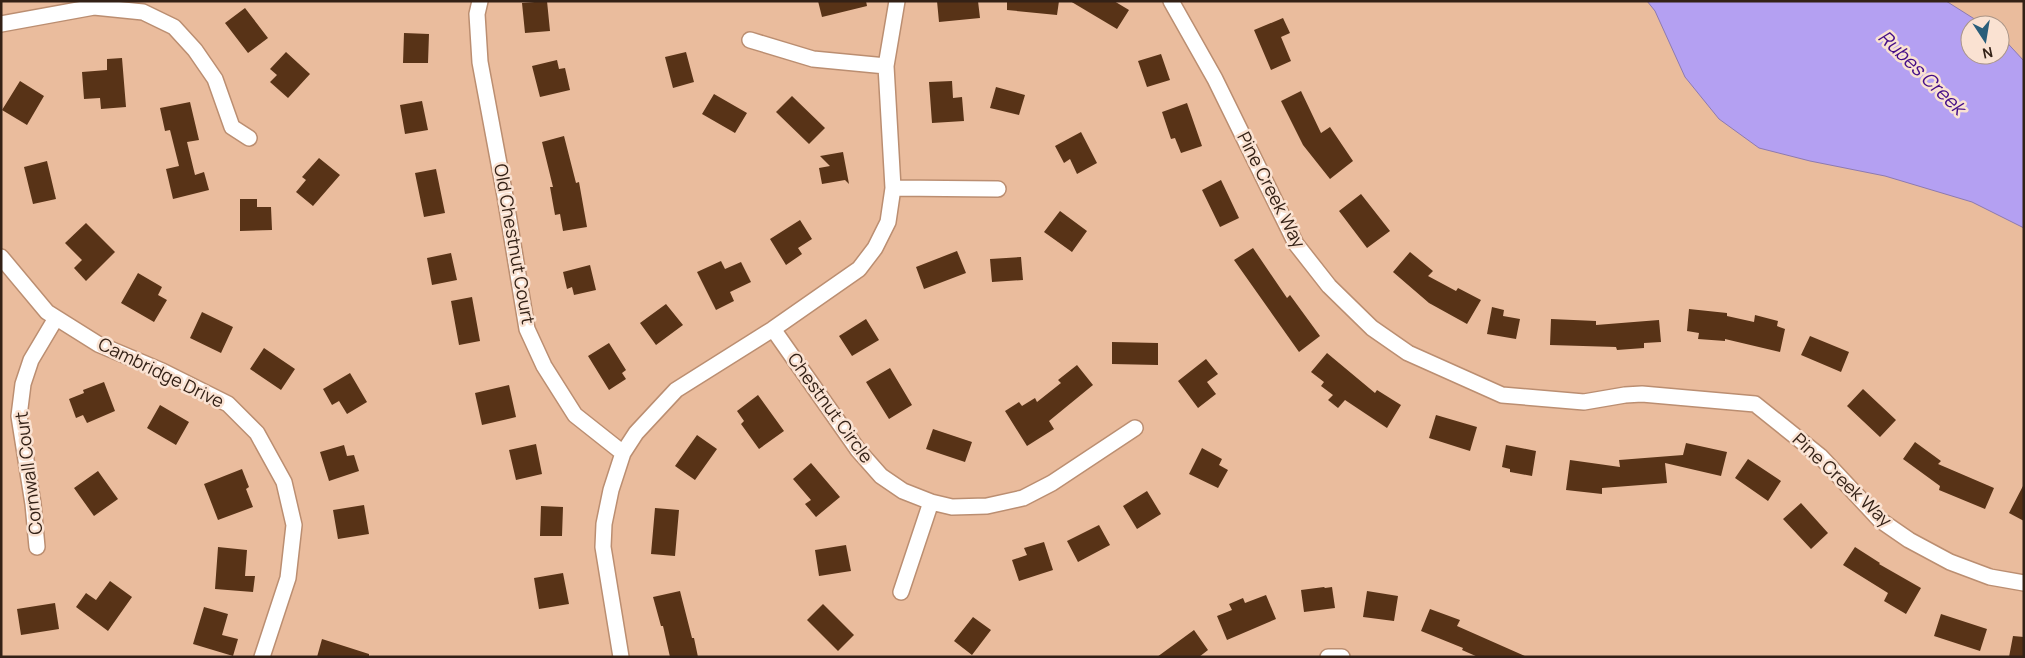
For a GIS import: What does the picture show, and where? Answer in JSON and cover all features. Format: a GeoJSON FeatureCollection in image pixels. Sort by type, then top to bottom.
{"type":"FeatureCollection","features":[{"type":"Feature","properties":{"kind":"street","name":"Old Chestnut Court"},"geometry":{"type":"LineString","coordinates":[[480,1],[478,14],[480,62],[528,329],[544,366],[575,415],[623,453]]}},
{"type":"Feature","properties":{"kind":"street"},"geometry":{"type":"LineString","coordinates":[[621,657],[603,547],[604,524],[611,490],[623,453],[636,433],[676,390],[773,329],[859,269],[875,248],[888,222],[893,188],[886,66],[897,1]]}},
{"type":"Feature","properties":{"kind":"street","name":"Pine Creek Way"},"geometry":{"type":"LineString","coordinates":[[1171,1],[1215,79],[1296,244],[1335,292],[1372,328],[1408,354],[1502,395],[1584,402],[1642,394],[1755,404],[1820,456],[1880,520],[1909,540],[1950,562],[1990,577],[2024,583]]}},
{"type":"Feature","properties":{"kind":"street"},"geometry":{"type":"LineString","coordinates":[[1,24],[94,7],[143,12],[174,27],[195,50],[215,79],[232,127],[249,138]]}},
{"type":"Feature","properties":{"kind":"street"},"geometry":{"type":"LineString","coordinates":[[750,40],[813,59],[886,66]]}},
{"type":"Feature","properties":{"kind":"street"},"geometry":{"type":"LineString","coordinates":[[893,188],[998,189]]}},
{"type":"Feature","properties":{"kind":"street","name":"Cambridge Drive"},"geometry":{"type":"LineString","coordinates":[[1,257],[47,312],[98,344],[162,370],[228,404],[256,433],[284,482],[294,525],[288,578],[262,657]]}},
{"type":"Feature","properties":{"kind":"street","name":"Cornwall Court"},"geometry":{"type":"LineString","coordinates":[[37,547],[33,504],[18,416],[23,384],[31,360],[56,318]]}},
{"type":"Feature","properties":{"kind":"street","name":"Chestnut Circle"},"geometry":{"type":"LineString","coordinates":[[773,329],[858,450],[881,476],[903,491],[931,502],[952,507],[987,506],[1023,498],[1052,483],[1135,428]]}},
{"type":"Feature","properties":{"kind":"street"},"geometry":{"type":"LineString","coordinates":[[902,592],[931,502]]}},
{"type":"Feature","properties":{"kind":"street"},"geometry":{"type":"LineString","coordinates":[[1328,657],[1342,657]]}},
{"type":"Feature","properties":{"kind":"water","name":"Rubes Creek"},"geometry":{"type":"Polygon","coordinates":[[[1647,1],[1946,1],[1968,15],[1960,15],[1960,65],[2010,65],[2010,46],[2024,61],[2024,228],[1972,202],[1885,176],[1810,161],[1759,148],[1719,119],[1685,77],[1655,11],[1647,1]]]}},
{"type":"Feature","properties":{"kind":"building"},"geometry":{"type":"Polygon","coordinates":[[[547,1],[550,31],[525,33],[522,3],[547,1]]]}},
{"type":"Feature","properties":{"kind":"building"},"geometry":{"type":"Polygon","coordinates":[[[818,1],[866,1],[867,6],[822,17],[818,1]]]}},
{"type":"Feature","properties":{"kind":"building"},"geometry":{"type":"Polygon","coordinates":[[[937,1],[978,1],[980,18],[939,22],[937,1]]]}},
{"type":"Feature","properties":{"kind":"building"},"geometry":{"type":"Polygon","coordinates":[[[1007,1],[1059,1],[1057,15],[1007,10],[1007,1]]]}},
{"type":"Feature","properties":{"kind":"building"},"geometry":{"type":"Polygon","coordinates":[[[1070,1],[1114,1],[1129,10],[1117,29],[1070,1]]]}},
{"type":"Feature","properties":{"kind":"building"},"geometry":{"type":"Polygon","coordinates":[[[245,8],[268,38],[248,53],[225,23],[245,8]]]}},
{"type":"Feature","properties":{"kind":"building"},"geometry":{"type":"Polygon","coordinates":[[[1283,18],[1290,33],[1281,37],[1291,61],[1271,70],[1254,30],[1283,18]]]}},
{"type":"Feature","properties":{"kind":"building"},"geometry":{"type":"Polygon","coordinates":[[[404,33],[429,34],[428,63],[403,63],[404,33]]]}},
{"type":"Feature","properties":{"kind":"building"},"geometry":{"type":"Polygon","coordinates":[[[286,52],[310,74],[288,98],[270,82],[277,75],[270,69],[286,52]]]}},
{"type":"Feature","properties":{"kind":"building"},"geometry":{"type":"Polygon","coordinates":[[[686,52],[694,82],[673,88],[665,57],[686,52]]]}},
{"type":"Feature","properties":{"kind":"building"},"geometry":{"type":"Polygon","coordinates":[[[1161,54],[1170,80],[1147,87],[1138,61],[1161,54]]]}},
{"type":"Feature","properties":{"kind":"building"},"geometry":{"type":"Polygon","coordinates":[[[122,58],[126,107],[101,109],[100,98],[84,99],[82,72],[107,70],[107,59],[122,58]]]}},
{"type":"Feature","properties":{"kind":"building"},"geometry":{"type":"Polygon","coordinates":[[[557,60],[559,69],[565,68],[570,90],[540,97],[532,66],[557,60]]]}},
{"type":"Feature","properties":{"kind":"building"},"geometry":{"type":"Polygon","coordinates":[[[20,81],[44,96],[27,125],[2,110],[20,81]]]}},
{"type":"Feature","properties":{"kind":"building"},"geometry":{"type":"Polygon","coordinates":[[[952,81],[953,98],[962,97],[964,121],[932,123],[929,82],[952,81]]]}},
{"type":"Feature","properties":{"kind":"building"},"geometry":{"type":"Polygon","coordinates":[[[996,87],[1025,95],[1019,115],[990,108],[996,87]]]}},
{"type":"Feature","properties":{"kind":"building"},"geometry":{"type":"Polygon","coordinates":[[[1301,91],[1321,133],[1330,127],[1353,161],[1330,179],[1303,145],[1281,101],[1301,91]]]}},
{"type":"Feature","properties":{"kind":"building"},"geometry":{"type":"Polygon","coordinates":[[[714,94],[747,113],[735,133],[702,114],[714,94]]]}},
{"type":"Feature","properties":{"kind":"building"},"geometry":{"type":"Polygon","coordinates":[[[792,96],[825,128],[809,144],[776,112],[792,96]]]}},
{"type":"Feature","properties":{"kind":"building"},"geometry":{"type":"Polygon","coordinates":[[[422,101],[428,130],[405,134],[400,105],[422,101]]]}},
{"type":"Feature","properties":{"kind":"building"},"geometry":{"type":"Polygon","coordinates":[[[190,102],[199,140],[187,142],[195,175],[204,172],[209,190],[173,199],[166,169],[179,166],[170,130],[165,131],[160,108],[190,102]]]}},
{"type":"Feature","properties":{"kind":"building"},"geometry":{"type":"Polygon","coordinates":[[[1187,103],[1202,146],[1181,153],[1175,138],[1171,139],[1162,112],[1187,103]]]}},
{"type":"Feature","properties":{"kind":"building"},"geometry":{"type":"Polygon","coordinates":[[[1081,132],[1097,163],[1077,174],[1070,159],[1064,163],[1055,146],[1081,132]]]}},
{"type":"Feature","properties":{"kind":"building"},"geometry":{"type":"Polygon","coordinates":[[[564,136],[576,183],[579,182],[587,227],[563,231],[560,214],[555,215],[550,187],[553,187],[542,142],[564,136]]]}},
{"type":"Feature","properties":{"kind":"building"},"geometry":{"type":"Polygon","coordinates":[[[843,152],[849,184],[845,180],[822,184],[819,168],[830,166],[820,156],[843,152]]]}},
{"type":"Feature","properties":{"kind":"building"},"geometry":{"type":"Polygon","coordinates":[[[319,158],[340,175],[313,206],[296,192],[306,180],[302,177],[319,158]]]}},
{"type":"Feature","properties":{"kind":"building"},"geometry":{"type":"Polygon","coordinates":[[[47,161],[56,199],[33,204],[24,167],[47,161]]]}},
{"type":"Feature","properties":{"kind":"building"},"geometry":{"type":"Polygon","coordinates":[[[436,169],[445,213],[424,217],[415,173],[436,169]]]}},
{"type":"Feature","properties":{"kind":"building"},"geometry":{"type":"Polygon","coordinates":[[[1221,180],[1239,218],[1220,227],[1202,190],[1221,180]]]}},
{"type":"Feature","properties":{"kind":"building"},"geometry":{"type":"Polygon","coordinates":[[[1361,194],[1390,231],[1367,248],[1339,211],[1361,194]]]}},
{"type":"Feature","properties":{"kind":"building"},"geometry":{"type":"Polygon","coordinates":[[[240,199],[257,199],[257,207],[271,207],[272,230],[240,231],[240,199]]]}},
{"type":"Feature","properties":{"kind":"building"},"geometry":{"type":"Polygon","coordinates":[[[1060,211],[1087,231],[1072,252],[1044,232],[1060,211]]]}},
{"type":"Feature","properties":{"kind":"building"},"geometry":{"type":"Polygon","coordinates":[[[800,220],[812,239],[798,248],[802,254],[786,265],[770,239],[800,220]]]}},
{"type":"Feature","properties":{"kind":"building"},"geometry":{"type":"Polygon","coordinates":[[[86,223],[115,252],[86,281],[74,268],[82,260],[65,243],[86,223]]]}},
{"type":"Feature","properties":{"kind":"building"},"geometry":{"type":"Polygon","coordinates":[[[1253,248],[1287,298],[1290,295],[1320,336],[1299,352],[1234,260],[1253,248]]]}},
{"type":"Feature","properties":{"kind":"building"},"geometry":{"type":"Polygon","coordinates":[[[957,251],[966,273],[924,289],[916,267],[957,251]]]}},
{"type":"Feature","properties":{"kind":"building"},"geometry":{"type":"Polygon","coordinates":[[[1410,252],[1433,271],[1428,276],[1456,291],[1458,288],[1481,300],[1467,324],[1429,303],[1393,272],[1410,252]]]}},
{"type":"Feature","properties":{"kind":"building"},"geometry":{"type":"Polygon","coordinates":[[[451,253],[457,280],[432,285],[427,258],[451,253]]]}},
{"type":"Feature","properties":{"kind":"building"},"geometry":{"type":"Polygon","coordinates":[[[1021,257],[1023,280],[992,282],[990,259],[1021,257]]]}},
{"type":"Feature","properties":{"kind":"building"},"geometry":{"type":"Polygon","coordinates":[[[721,261],[725,269],[741,262],[751,282],[730,292],[734,301],[716,310],[697,272],[721,261]]]}},
{"type":"Feature","properties":{"kind":"building"},"geometry":{"type":"Polygon","coordinates":[[[590,265],[596,290],[574,295],[572,287],[567,289],[563,272],[590,265]]]}},
{"type":"Feature","properties":{"kind":"building"},"geometry":{"type":"Polygon","coordinates":[[[138,273],[162,287],[158,295],[167,300],[154,322],[121,303],[138,273]]]}},
{"type":"Feature","properties":{"kind":"building"},"geometry":{"type":"Polygon","coordinates":[[[472,297],[480,341],[459,345],[451,301],[472,297]]]}},
{"type":"Feature","properties":{"kind":"building"},"geometry":{"type":"Polygon","coordinates":[[[666,304],[683,325],[656,345],[640,323],[666,304]]]}},
{"type":"Feature","properties":{"kind":"building"},"geometry":{"type":"Polygon","coordinates":[[[1492,307],[1504,310],[1503,316],[1520,319],[1516,339],[1487,334],[1492,307]]]}},
{"type":"Feature","properties":{"kind":"building"},"geometry":{"type":"Polygon","coordinates":[[[1689,309],[1727,313],[1727,316],[1754,322],[1755,315],[1778,321],[1777,326],[1785,329],[1780,352],[1725,339],[1725,341],[1698,339],[1699,333],[1687,331],[1689,309]]]}},
{"type":"Feature","properties":{"kind":"building"},"geometry":{"type":"Polygon","coordinates":[[[202,312],[233,327],[221,353],[190,338],[202,312]]]}},
{"type":"Feature","properties":{"kind":"building"},"geometry":{"type":"Polygon","coordinates":[[[866,319],[879,340],[852,356],[839,336],[866,319]]]}},
{"type":"Feature","properties":{"kind":"building"},"geometry":{"type":"Polygon","coordinates":[[[1551,319],[1596,321],[1596,325],[1659,320],[1661,342],[1644,343],[1644,348],[1617,350],[1616,347],[1550,345],[1551,319]]]}},
{"type":"Feature","properties":{"kind":"building"},"geometry":{"type":"Polygon","coordinates":[[[1810,336],[1849,352],[1841,372],[1801,355],[1810,336]]]}},
{"type":"Feature","properties":{"kind":"building"},"geometry":{"type":"Polygon","coordinates":[[[1112,342],[1158,343],[1158,365],[1112,364],[1112,342]]]}},
{"type":"Feature","properties":{"kind":"building"},"geometry":{"type":"Polygon","coordinates":[[[609,343],[626,370],[622,373],[626,379],[609,390],[588,356],[609,343]]]}},
{"type":"Feature","properties":{"kind":"building"},"geometry":{"type":"Polygon","coordinates":[[[264,348],[295,369],[281,390],[250,369],[264,348]]]}},
{"type":"Feature","properties":{"kind":"building"},"geometry":{"type":"Polygon","coordinates":[[[1327,353],[1375,393],[1377,390],[1401,405],[1387,428],[1345,400],[1338,408],[1328,400],[1333,395],[1321,386],[1324,382],[1311,372],[1327,353]]]}},
{"type":"Feature","properties":{"kind":"building"},"geometry":{"type":"Polygon","coordinates":[[[1206,359],[1218,374],[1207,382],[1216,394],[1198,408],[1178,381],[1206,359]]]}},
{"type":"Feature","properties":{"kind":"building"},"geometry":{"type":"Polygon","coordinates":[[[1077,365],[1093,385],[1049,421],[1054,429],[1027,446],[1005,411],[1019,402],[1022,406],[1035,398],[1037,402],[1061,383],[1058,380],[1077,365]]]}},
{"type":"Feature","properties":{"kind":"building"},"geometry":{"type":"Polygon","coordinates":[[[890,368],[912,405],[889,419],[866,382],[890,368]]]}},
{"type":"Feature","properties":{"kind":"building"},"geometry":{"type":"Polygon","coordinates":[[[350,373],[367,402],[347,414],[339,401],[332,405],[323,389],[350,373]]]}},
{"type":"Feature","properties":{"kind":"building"},"geometry":{"type":"Polygon","coordinates":[[[104,382],[115,411],[87,423],[83,415],[76,418],[69,399],[84,393],[83,390],[104,382]]]}},
{"type":"Feature","properties":{"kind":"building"},"geometry":{"type":"Polygon","coordinates":[[[509,385],[516,417],[482,425],[475,393],[509,385]]]}},
{"type":"Feature","properties":{"kind":"building"},"geometry":{"type":"Polygon","coordinates":[[[1863,389],[1896,420],[1880,437],[1847,406],[1863,389]]]}},
{"type":"Feature","properties":{"kind":"building"},"geometry":{"type":"Polygon","coordinates":[[[758,395],[784,431],[759,449],[741,424],[744,421],[737,411],[758,395]]]}},
{"type":"Feature","properties":{"kind":"building"},"geometry":{"type":"Polygon","coordinates":[[[160,405],[189,422],[176,445],[147,428],[160,405]]]}},
{"type":"Feature","properties":{"kind":"building"},"geometry":{"type":"Polygon","coordinates":[[[1436,415],[1477,427],[1470,451],[1429,438],[1436,415]]]}},
{"type":"Feature","properties":{"kind":"building"},"geometry":{"type":"Polygon","coordinates":[[[933,429],[972,442],[965,462],[926,449],[933,429]]]}},
{"type":"Feature","properties":{"kind":"building"},"geometry":{"type":"Polygon","coordinates":[[[697,435],[717,449],[695,480],[675,466],[697,435]]]}},
{"type":"Feature","properties":{"kind":"building"},"geometry":{"type":"Polygon","coordinates":[[[1915,442],[1941,461],[1938,464],[1994,488],[1985,509],[1939,490],[1940,486],[1903,459],[1915,442]]]}},
{"type":"Feature","properties":{"kind":"building"},"geometry":{"type":"Polygon","coordinates":[[[1686,443],[1727,452],[1721,476],[1665,463],[1667,483],[1602,488],[1602,494],[1566,490],[1570,460],[1620,467],[1619,460],[1683,455],[1686,443]]]}},
{"type":"Feature","properties":{"kind":"building"},"geometry":{"type":"Polygon","coordinates":[[[536,444],[542,474],[516,480],[509,450],[536,444]]]}},
{"type":"Feature","properties":{"kind":"building"},"geometry":{"type":"Polygon","coordinates":[[[344,445],[347,456],[354,455],[359,471],[329,481],[320,452],[344,445]]]}},
{"type":"Feature","properties":{"kind":"building"},"geometry":{"type":"Polygon","coordinates":[[[1506,445],[1536,451],[1532,476],[1510,472],[1510,469],[1502,467],[1506,445]]]}},
{"type":"Feature","properties":{"kind":"building"},"geometry":{"type":"Polygon","coordinates":[[[1202,448],[1222,459],[1219,465],[1228,470],[1218,488],[1189,474],[1202,448]]]}},
{"type":"Feature","properties":{"kind":"building"},"geometry":{"type":"Polygon","coordinates":[[[1748,459],[1781,481],[1768,501],[1735,478],[1748,459]]]}},
{"type":"Feature","properties":{"kind":"building"},"geometry":{"type":"Polygon","coordinates":[[[811,463],[840,497],[816,517],[805,504],[811,500],[793,479],[811,463]]]}},
{"type":"Feature","properties":{"kind":"building"},"geometry":{"type":"Polygon","coordinates":[[[242,469],[249,487],[246,489],[253,507],[218,520],[204,484],[242,469]]]}},
{"type":"Feature","properties":{"kind":"building"},"geometry":{"type":"Polygon","coordinates":[[[98,471],[118,499],[94,516],[74,488],[98,471]]]}},
{"type":"Feature","properties":{"kind":"building"},"geometry":{"type":"Polygon","coordinates":[[[2024,484],[2024,521],[2009,513],[2024,484]]]}},
{"type":"Feature","properties":{"kind":"building"},"geometry":{"type":"Polygon","coordinates":[[[1147,491],[1161,514],[1137,529],[1123,506],[1147,491]]]}},
{"type":"Feature","properties":{"kind":"building"},"geometry":{"type":"Polygon","coordinates":[[[1801,503],[1828,533],[1811,549],[1783,519],[1801,503]]]}},
{"type":"Feature","properties":{"kind":"building"},"geometry":{"type":"Polygon","coordinates":[[[364,505],[369,534],[338,539],[333,510],[364,505]]]}},
{"type":"Feature","properties":{"kind":"building"},"geometry":{"type":"Polygon","coordinates":[[[541,506],[563,507],[562,536],[540,536],[541,506]]]}},
{"type":"Feature","properties":{"kind":"building"},"geometry":{"type":"Polygon","coordinates":[[[655,508],[679,510],[675,556],[651,554],[655,508]]]}},
{"type":"Feature","properties":{"kind":"building"},"geometry":{"type":"Polygon","coordinates":[[[1099,525],[1110,545],[1078,562],[1067,541],[1099,525]]]}},
{"type":"Feature","properties":{"kind":"building"},"geometry":{"type":"Polygon","coordinates":[[[1044,542],[1053,570],[1019,581],[1012,560],[1027,555],[1024,548],[1044,542]]]}},
{"type":"Feature","properties":{"kind":"building"},"geometry":{"type":"Polygon","coordinates":[[[846,545],[851,571],[819,576],[815,550],[846,545]]]}},
{"type":"Feature","properties":{"kind":"building"},"geometry":{"type":"Polygon","coordinates":[[[218,547],[247,550],[245,576],[255,576],[253,592],[215,589],[218,547]]]}},
{"type":"Feature","properties":{"kind":"building"},"geometry":{"type":"Polygon","coordinates":[[[1855,547],[1879,564],[1921,588],[1906,614],[1884,601],[1888,593],[1843,565],[1855,547]]]}},
{"type":"Feature","properties":{"kind":"building"},"geometry":{"type":"Polygon","coordinates":[[[563,573],[569,604],[539,609],[534,578],[563,573]]]}},
{"type":"Feature","properties":{"kind":"building"},"geometry":{"type":"Polygon","coordinates":[[[110,581],[132,597],[108,631],[76,607],[86,593],[96,600],[110,581]]]}},
{"type":"Feature","properties":{"kind":"building"},"geometry":{"type":"Polygon","coordinates":[[[1332,587],[1335,608],[1304,612],[1301,590],[1332,587]]]}},
{"type":"Feature","properties":{"kind":"building"},"geometry":{"type":"Polygon","coordinates":[[[680,591],[698,657],[670,657],[663,626],[661,626],[653,597],[680,591]]]}},
{"type":"Feature","properties":{"kind":"building"},"geometry":{"type":"Polygon","coordinates":[[[1367,591],[1398,596],[1394,621],[1363,617],[1367,591]]]}},
{"type":"Feature","properties":{"kind":"building"},"geometry":{"type":"Polygon","coordinates":[[[1266,595],[1276,619],[1227,640],[1217,616],[1232,610],[1229,604],[1243,598],[1245,603],[1266,595]]]}},
{"type":"Feature","properties":{"kind":"building"},"geometry":{"type":"Polygon","coordinates":[[[55,603],[59,629],[21,635],[17,609],[55,603]]]}},
{"type":"Feature","properties":{"kind":"building"},"geometry":{"type":"Polygon","coordinates":[[[823,604],[854,635],[838,651],[807,620],[823,604]]]}},
{"type":"Feature","properties":{"kind":"building"},"geometry":{"type":"Polygon","coordinates":[[[204,607],[228,614],[222,635],[238,639],[233,656],[193,644],[204,607]]]}},
{"type":"Feature","properties":{"kind":"building"},"geometry":{"type":"Polygon","coordinates":[[[1430,609],[1460,620],[1457,626],[1527,657],[1478,657],[1462,650],[1463,648],[1421,631],[1430,609]]]}},
{"type":"Feature","properties":{"kind":"building"},"geometry":{"type":"Polygon","coordinates":[[[1941,614],[1987,629],[1980,651],[1934,636],[1941,614]]]}},
{"type":"Feature","properties":{"kind":"building"},"geometry":{"type":"Polygon","coordinates":[[[973,617],[991,630],[972,655],[954,641],[973,617]]]}},
{"type":"Feature","properties":{"kind":"building"},"geometry":{"type":"Polygon","coordinates":[[[1194,630],[1208,650],[1199,657],[1157,657],[1194,630]]]}},
{"type":"Feature","properties":{"kind":"building"},"geometry":{"type":"Polygon","coordinates":[[[2013,636],[2024,637],[2024,657],[2009,657],[2013,636]]]}},
{"type":"Feature","properties":{"kind":"building"},"geometry":{"type":"Polygon","coordinates":[[[322,639],[369,654],[369,657],[317,657],[322,639]]]}}]}
